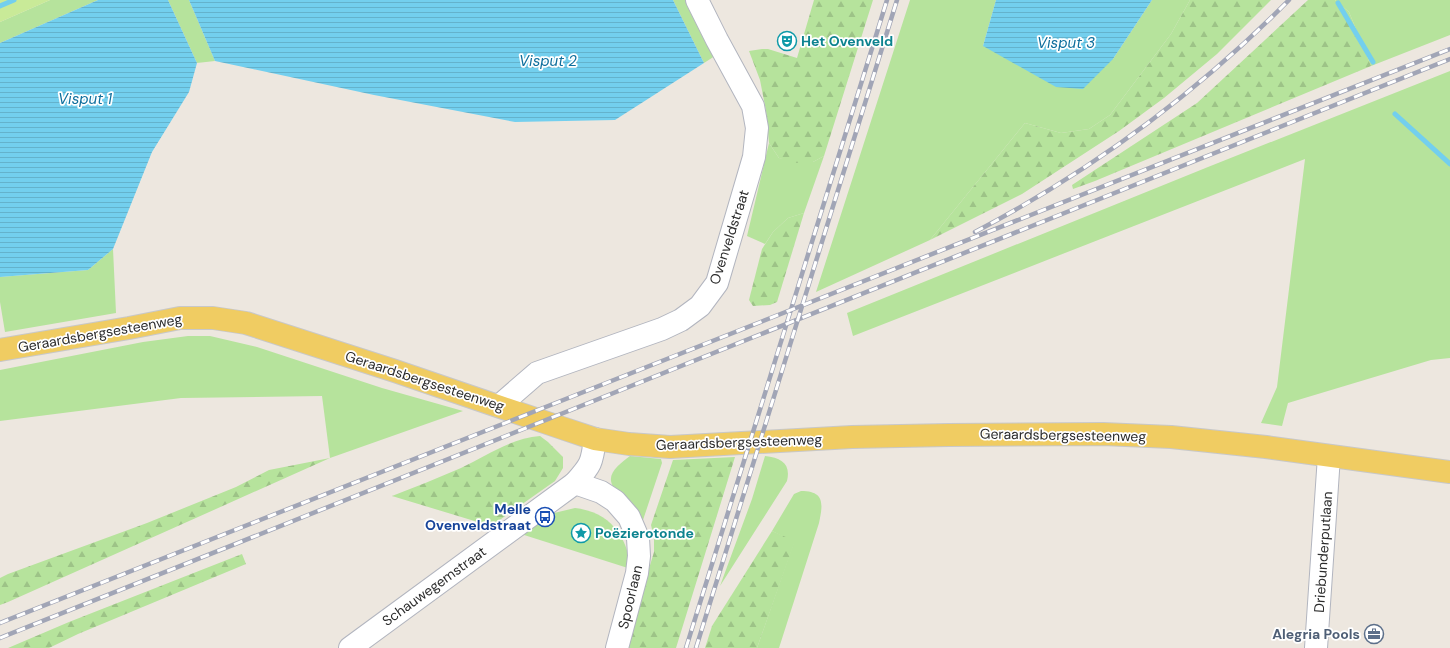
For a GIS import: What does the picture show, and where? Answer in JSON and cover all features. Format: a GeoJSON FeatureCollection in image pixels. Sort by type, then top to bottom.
{"type":"FeatureCollection","features":[{"type":"Feature","properties":{"kind":"main road","name":"Geraardsbergsesteenweg"},"geometry":{"type":"LineString","coordinates":[[0,350],[180,318],[214,318],[246,323],[395,371],[595,439],[629,444],[670,447],[852,437],[979,434],[1103,434],[1203,440],[1450,472]]}},
{"type":"Feature","properties":{"kind":"street","name":"Ovenveldstraat"},"geometry":{"type":"LineString","coordinates":[[499,406],[537,373],[662,329],[681,320],[700,306],[717,283],[754,157],[757,128],[753,106],[697,0]]}},
{"type":"Feature","properties":{"kind":"street","name":"Schauwegemstraat"},"geometry":{"type":"LineString","coordinates":[[350,648],[575,483],[588,468],[592,460],[595,439]]}},
{"type":"Feature","properties":{"kind":"street","name":"Driebunderputlaan"},"geometry":{"type":"LineString","coordinates":[[1316,648],[1329,456]]}},
{"type":"Feature","properties":{"kind":"street","name":"Spoorlaan"},"geometry":{"type":"LineString","coordinates":[[575,483],[601,492],[615,501],[629,517],[638,538],[639,556],[637,574],[617,648]]}},
{"type":"Feature","properties":{"kind":"green space"},"geometry":{"type":"Polygon","coordinates":[[[0,0],[50,0],[0,22],[0,0]]]}},
{"type":"Feature","properties":{"kind":"green space"},"geometry":{"type":"Polygon","coordinates":[[[50,0],[98,0],[0,43],[0,22],[50,0]]]}},
{"type":"Feature","properties":{"kind":"green space"},"geometry":{"type":"Polygon","coordinates":[[[168,0],[189,0],[215,61],[197,63],[168,0]]]}},
{"type":"Feature","properties":{"kind":"green space"},"geometry":{"type":"Polygon","coordinates":[[[673,0],[691,0],[718,54],[704,63],[673,0]]]}},
{"type":"Feature","properties":{"kind":"green space"},"geometry":{"type":"Polygon","coordinates":[[[814,0],[873,0],[824,156],[813,162],[796,163],[779,158],[769,143],[766,111],[760,80],[749,51],[768,49],[797,58],[814,0]]]}},
{"type":"Feature","properties":{"kind":"green space"},"geometry":{"type":"Polygon","coordinates":[[[910,0],[996,0],[983,46],[1113,59],[1152,0],[1190,0],[1171,34],[1110,115],[1089,129],[1061,133],[1025,123],[930,240],[816,292],[910,0]]]}},
{"type":"Feature","properties":{"kind":"green space"},"geometry":{"type":"Polygon","coordinates":[[[1190,0],[1271,0],[1217,54],[1164,98],[1119,131],[1022,194],[930,240],[1025,123],[1061,133],[1089,129],[1110,115],[1171,34],[1190,0]]]}},
{"type":"Feature","properties":{"kind":"green space"},"geometry":{"type":"Polygon","coordinates":[[[1308,0],[1335,0],[1349,12],[1371,66],[1073,189],[1072,185],[1197,103],[1308,0]]]}},
{"type":"Feature","properties":{"kind":"green space"},"geometry":{"type":"Polygon","coordinates":[[[1335,0],[1450,0],[1450,35],[1371,66],[1349,12],[1335,0]]]}},
{"type":"Feature","properties":{"kind":"green space"},"geometry":{"type":"Polygon","coordinates":[[[1450,71],[1450,358],[1431,360],[1288,403],[1282,426],[1261,423],[1277,387],[1305,159],[853,336],[847,313],[1450,71]]]}},
{"type":"Feature","properties":{"kind":"green space"},"geometry":{"type":"Polygon","coordinates":[[[769,143],[779,158],[813,162],[824,156],[804,213],[788,218],[773,232],[765,244],[747,236],[769,143]]]}},
{"type":"Feature","properties":{"kind":"green space"},"geometry":{"type":"Polygon","coordinates":[[[804,213],[777,302],[770,305],[753,306],[749,300],[762,249],[773,232],[788,218],[804,213]]]}},
{"type":"Feature","properties":{"kind":"green space"},"geometry":{"type":"Polygon","coordinates":[[[113,249],[116,313],[5,332],[0,302],[0,277],[88,270],[113,249]]]}},
{"type":"Feature","properties":{"kind":"green space"},"geometry":{"type":"Polygon","coordinates":[[[188,336],[210,336],[257,347],[382,388],[463,411],[330,458],[322,396],[181,398],[0,421],[0,370],[143,342],[188,336]]]}},
{"type":"Feature","properties":{"kind":"green space"},"geometry":{"type":"Polygon","coordinates":[[[540,436],[563,457],[563,468],[555,481],[491,526],[392,496],[461,468],[509,444],[530,437],[540,436]]]}},
{"type":"Feature","properties":{"kind":"green space"},"geometry":{"type":"Polygon","coordinates":[[[630,456],[661,459],[662,463],[642,523],[638,513],[630,501],[615,489],[611,479],[614,470],[630,456]]]}},
{"type":"Feature","properties":{"kind":"green space"},"geometry":{"type":"Polygon","coordinates":[[[765,456],[776,458],[784,463],[788,470],[787,481],[720,586],[752,499],[765,456]]]}},
{"type":"Feature","properties":{"kind":"green space"},"geometry":{"type":"Polygon","coordinates":[[[735,457],[676,648],[625,648],[654,552],[654,538],[651,525],[673,460],[735,457]]]}},
{"type":"Feature","properties":{"kind":"green space"},"geometry":{"type":"Polygon","coordinates":[[[330,458],[0,605],[0,578],[8,574],[147,523],[236,487],[269,470],[330,458]]]}},
{"type":"Feature","properties":{"kind":"green space"},"geometry":{"type":"Polygon","coordinates":[[[801,491],[814,493],[818,496],[821,505],[819,523],[779,648],[757,648],[794,542],[772,531],[794,494],[801,491]]]}},
{"type":"Feature","properties":{"kind":"green space"},"geometry":{"type":"Polygon","coordinates":[[[575,508],[587,510],[598,515],[607,520],[615,528],[621,536],[625,546],[631,569],[521,534],[550,514],[575,508]]]}},
{"type":"Feature","properties":{"kind":"green space"},"geometry":{"type":"Polygon","coordinates":[[[772,531],[795,541],[757,648],[705,648],[712,626],[772,531]]]}},
{"type":"Feature","properties":{"kind":"green space"},"geometry":{"type":"Polygon","coordinates":[[[242,554],[246,564],[78,634],[49,648],[8,648],[69,622],[242,554]]]}},
{"type":"Feature","properties":{"kind":"water","name":"Visput 1"},"geometry":{"type":"Polygon","coordinates":[[[98,0],[168,0],[197,63],[189,92],[152,152],[113,249],[88,270],[0,277],[0,43],[98,0]]]}},
{"type":"Feature","properties":{"kind":"water","name":"Visput 2"},"geometry":{"type":"Polygon","coordinates":[[[189,0],[673,0],[704,63],[615,120],[515,122],[374,95],[215,61],[189,0]]]}},
{"type":"Feature","properties":{"kind":"water","name":"Visput 3"},"geometry":{"type":"Polygon","coordinates":[[[996,0],[1152,0],[1113,59],[1083,89],[1056,87],[983,46],[996,0]]]}},
{"type":"Feature","properties":{"kind":"waterway"},"geometry":{"type":"LineString","coordinates":[[0,6],[14,0]]}},
{"type":"Feature","properties":{"kind":"waterway"},"geometry":{"type":"LineString","coordinates":[[1338,3],[1373,62]]}},
{"type":"Feature","properties":{"kind":"waterway"},"geometry":{"type":"LineString","coordinates":[[1395,114],[1450,164]]}},
{"type":"Feature","properties":{"kind":"railway"},"geometry":{"type":"LineString","coordinates":[[686,648],[887,0]]}},
{"type":"Feature","properties":{"kind":"railway"},"geometry":{"type":"LineString","coordinates":[[696,648],[897,0]]}},
{"type":"Feature","properties":{"kind":"railway"},"geometry":{"type":"LineString","coordinates":[[975,232],[1060,183],[1141,128],[1217,67],[1289,0]]}},
{"type":"Feature","properties":{"kind":"railway"},"geometry":{"type":"LineString","coordinates":[[0,623],[1450,49]]}},
{"type":"Feature","properties":{"kind":"railway"},"geometry":{"type":"LineString","coordinates":[[0,638],[1450,59]]}},
{"type":"Feature","properties":{"kind":"place","name":"Het Ovenveld"},"geometry":{"type":"Point","coordinates":[787,41]}},
{"type":"Feature","properties":{"kind":"place","name":"Melle Ovenveldstraat"},"geometry":{"type":"Point","coordinates":[545,517]}},
{"type":"Feature","properties":{"kind":"place","name":"Poëzierotonde"},"geometry":{"type":"Point","coordinates":[581,533]}},
{"type":"Feature","properties":{"kind":"place","name":"Alegria Pools"},"geometry":{"type":"Point","coordinates":[1374,634]}}]}
